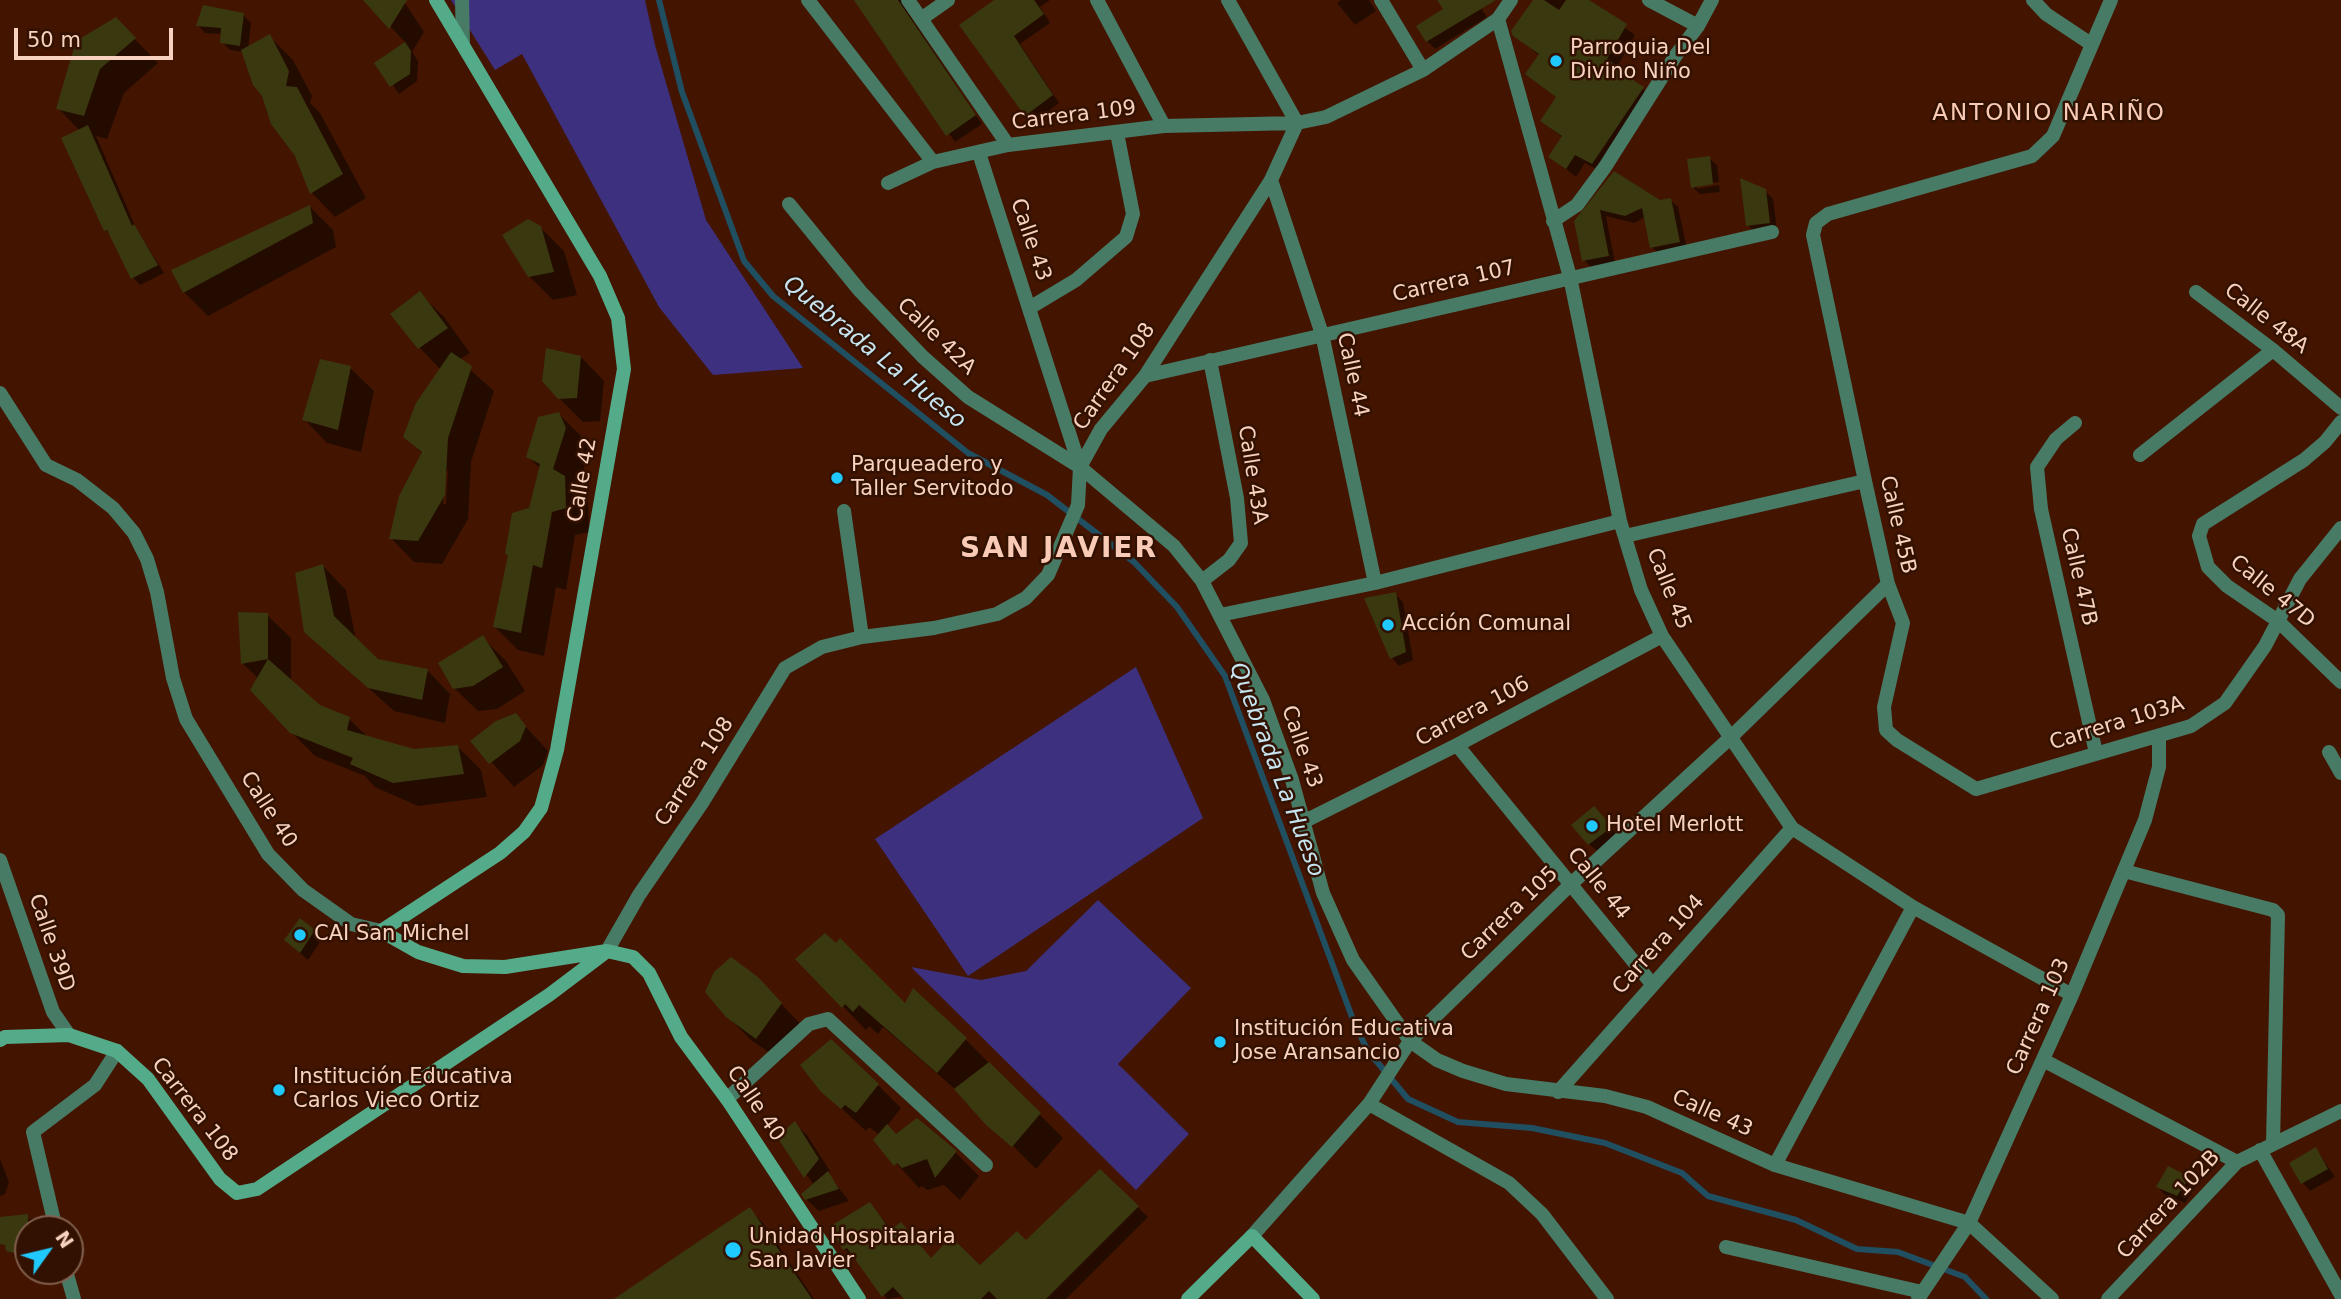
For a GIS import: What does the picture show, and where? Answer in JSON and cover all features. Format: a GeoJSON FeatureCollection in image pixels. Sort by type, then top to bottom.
{"type":"FeatureCollection","features":[{"type":"Feature","properties":{"kind":"street","name":"Calle 42"},"geometry":{"type":"LineString","coordinates":[[382,931],[500,853],[524,832],[541,808],[557,750],[624,369],[618,318],[600,276],[436,0]]}},
{"type":"Feature","properties":{"kind":"street"},"geometry":{"type":"LineString","coordinates":[[462,0],[463,44]]}},
{"type":"Feature","properties":{"kind":"street"},"geometry":{"type":"LineString","coordinates":[[808,0],[933,162]]}},
{"type":"Feature","properties":{"kind":"street"},"geometry":{"type":"LineString","coordinates":[[908,0],[1008,145]]}},
{"type":"Feature","properties":{"kind":"street"},"geometry":{"type":"LineString","coordinates":[[921,19],[948,0]]}},
{"type":"Feature","properties":{"kind":"street"},"geometry":{"type":"LineString","coordinates":[[1097,0],[1164,126]]}},
{"type":"Feature","properties":{"kind":"street"},"geometry":{"type":"LineString","coordinates":[[1228,0],[1297,123],[1326,117],[1423,70],[1498,19],[1511,0]]}},
{"type":"Feature","properties":{"kind":"street"},"geometry":{"type":"LineString","coordinates":[[1381,0],[1423,70]]}},
{"type":"Feature","properties":{"kind":"street"},"geometry":{"type":"LineString","coordinates":[[1649,0],[1698,26]]}},
{"type":"Feature","properties":{"kind":"street"},"geometry":{"type":"LineString","coordinates":[[1553,221],[1577,205],[1605,167],[1676,55],[1698,26],[1712,0]]}},
{"type":"Feature","properties":{"kind":"street"},"geometry":{"type":"LineString","coordinates":[[2033,0],[2046,14],[2091,44],[2110,0]]}},
{"type":"Feature","properties":{"kind":"street","name":"Calle 45"},"geometry":{"type":"LineString","coordinates":[[1498,19],[1570,277],[1620,521],[1642,590],[1662,636],[1792,828],[1913,907],[2072,995]]}},
{"type":"Feature","properties":{"kind":"street","name":"Calle 45B"},"geometry":{"type":"LineString","coordinates":[[1976,789],[1897,740],[1886,730],[1884,707],[1903,623],[1888,584],[1813,234],[1816,223],[1828,214],[1955,175],[2032,156],[2053,136],[2091,44]]}},
{"type":"Feature","properties":{"kind":"street","name":"Carrera 109"},"geometry":{"type":"LineString","coordinates":[[888,183],[933,162],[1008,145],[1164,126],[1297,123]]}},
{"type":"Feature","properties":{"kind":"street","name":"Carrera 108"},"geometry":{"type":"LineString","coordinates":[[2,1038],[69,1035],[117,1051],[148,1079],[220,1179],[237,1193],[257,1189],[549,995],[607,951],[639,895],[702,803],[785,668],[822,647],[862,637],[934,628],[998,614],[1026,598],[1048,575],[1079,505],[1080,467],[1101,429],[1146,376],[1271,180],[1297,123]]}},
{"type":"Feature","properties":{"kind":"street"},"geometry":{"type":"LineString","coordinates":[[1031,307],[1076,280],[1126,237],[1133,214],[1117,133]]}},
{"type":"Feature","properties":{"kind":"street","name":"Calle 43"},"geometry":{"type":"LineString","coordinates":[[979,153],[1031,307],[1080,467],[1174,546],[1202,581],[1262,700],[1292,780],[1324,893],[1353,960],[1410,1041],[1437,1060],[1462,1071],[1506,1084],[1605,1096],[1647,1107],[1775,1165],[1969,1223],[2052,1299]]}},
{"type":"Feature","properties":{"kind":"street","name":"Calle 44"},"geometry":{"type":"LineString","coordinates":[[1271,180],[1322,334],[1375,583]]}},
{"type":"Feature","properties":{"kind":"street","name":"Calle 42A"},"geometry":{"type":"LineString","coordinates":[[789,204],[860,291],[923,357],[968,397],[1080,467]]}},
{"type":"Feature","properties":{"kind":"street","name":"Carrera 107"},"geometry":{"type":"LineString","coordinates":[[1146,376],[1772,232]]}},
{"type":"Feature","properties":{"kind":"street","name":"Calle 48A"},"geometry":{"type":"LineString","coordinates":[[2196,292],[2273,350],[2341,408]]}},
{"type":"Feature","properties":{"kind":"street"},"geometry":{"type":"LineString","coordinates":[[2140,455],[2273,350]]}},
{"type":"Feature","properties":{"kind":"street","name":"Calle 43A"},"geometry":{"type":"LineString","coordinates":[[1202,581],[1229,561],[1241,544],[1237,498],[1210,360]]}},
{"type":"Feature","properties":{"kind":"street","name":"Calle 40"},"geometry":{"type":"LineString","coordinates":[[2,394],[46,465],[77,480],[113,508],[134,533],[147,559],[157,592],[173,678],[186,719],[268,855],[303,890],[351,924],[382,931],[418,953],[463,966],[505,967],[607,951],[634,957],[649,973],[681,1037],[727,1099],[859,1299]]}},
{"type":"Feature","properties":{"kind":"street","name":"Calle 47D"},"geometry":{"type":"LineString","coordinates":[[2341,422],[2325,442],[2304,460],[2203,524],[2199,536],[2200,549],[2208,567],[2227,586],[2278,621],[2341,682]]}},
{"type":"Feature","properties":{"kind":"street","name":"Calle 47B"},"geometry":{"type":"LineString","coordinates":[[2075,423],[2056,439],[2038,467],[2041,509],[2096,753]]}},
{"type":"Feature","properties":{"kind":"street"},"geometry":{"type":"LineString","coordinates":[[1625,536],[1865,481]]}},
{"type":"Feature","properties":{"kind":"street"},"geometry":{"type":"LineString","coordinates":[[844,511],[862,637]]}},
{"type":"Feature","properties":{"kind":"street"},"geometry":{"type":"LineString","coordinates":[[1220,615],[1375,583],[1620,521]]}},
{"type":"Feature","properties":{"kind":"street","name":"Carrera 103A"},"geometry":{"type":"LineString","coordinates":[[1976,789],[2191,726],[2225,703],[2278,621],[2300,579],[2341,528]]}},
{"type":"Feature","properties":{"kind":"street","name":"Carrera 105"},"geometry":{"type":"LineString","coordinates":[[1188,1299],[1252,1236],[1369,1104],[1410,1041],[1571,884],[1731,737],[1888,584]]}},
{"type":"Feature","properties":{"kind":"street","name":"Carrera 106"},"geometry":{"type":"LineString","coordinates":[[1303,822],[1457,745],[1662,636]]}},
{"type":"Feature","properties":{"kind":"street","name":"Carrera 103"},"geometry":{"type":"LineString","coordinates":[[1922,1292],[1969,1223],[2072,995],[2145,820],[2159,767],[2159,736]]}},
{"type":"Feature","properties":{"kind":"street","name":"Calle 44"},"geometry":{"type":"LineString","coordinates":[[1457,745],[1652,984]]}},
{"type":"Feature","properties":{"kind":"street"},"geometry":{"type":"LineString","coordinates":[[2329,751],[2341,773]]}},
{"type":"Feature","properties":{"kind":"street","name":"Carrera 104"},"geometry":{"type":"LineString","coordinates":[[1558,1092],[1792,828]]}},
{"type":"Feature","properties":{"kind":"street","name":"Calle 39D"},"geometry":{"type":"LineString","coordinates":[[0,860],[52,1012],[69,1035]]}},
{"type":"Feature","properties":{"kind":"street"},"geometry":{"type":"LineString","coordinates":[[2124,871],[2273,910],[2278,915],[2266,1147],[2341,1295]]}},
{"type":"Feature","properties":{"kind":"street"},"geometry":{"type":"LineString","coordinates":[[1775,1165],[1913,907]]}},
{"type":"Feature","properties":{"kind":"street"},"geometry":{"type":"LineString","coordinates":[[727,1099],[809,1024],[828,1019],[986,1165]]}},
{"type":"Feature","properties":{"kind":"street"},"geometry":{"type":"LineString","coordinates":[[53,1215],[33,1132],[95,1085],[117,1051]]}},
{"type":"Feature","properties":{"kind":"street"},"geometry":{"type":"LineString","coordinates":[[2043,1060],[2236,1162]]}},
{"type":"Feature","properties":{"kind":"street"},"geometry":{"type":"LineString","coordinates":[[1369,1104],[1509,1183],[1542,1214],[1607,1299]]}},
{"type":"Feature","properties":{"kind":"street","name":"Carrera 102B"},"geometry":{"type":"LineString","coordinates":[[2108,1299],[2236,1162],[2341,1111]]}},
{"type":"Feature","properties":{"kind":"street"},"geometry":{"type":"LineString","coordinates":[[1252,1236],[1313,1299]]}},
{"type":"Feature","properties":{"kind":"street"},"geometry":{"type":"LineString","coordinates":[[1726,1247],[1922,1292]]}},
{"type":"Feature","properties":{"kind":"shaded area"},"geometry":{"type":"Polygon","coordinates":[[[451,0],[645,0],[655,45],[706,220],[803,368],[713,375],[659,307],[522,54],[495,70],[451,0]]]}},
{"type":"Feature","properties":{"kind":"shaded area"},"geometry":{"type":"Polygon","coordinates":[[[1136,667],[1203,818],[968,976],[875,839],[1136,667]]]}},
{"type":"Feature","properties":{"kind":"shaded area"},"geometry":{"type":"Polygon","coordinates":[[[1098,900],[1191,988],[1118,1064],[1189,1134],[1136,1190],[911,967],[981,980],[1026,971],[1098,900]]]}},
{"type":"Feature","properties":{"kind":"building"},"geometry":{"type":"Polygon","coordinates":[[[363,0],[407,0],[389,29],[363,0]]]}},
{"type":"Feature","properties":{"kind":"building"},"geometry":{"type":"Polygon","coordinates":[[[854,0],[898,0],[976,115],[946,136],[854,0]]]}},
{"type":"Feature","properties":{"kind":"building"},"geometry":{"type":"Polygon","coordinates":[[[994,0],[1034,0],[1044,14],[1014,36],[1053,95],[1025,116],[959,25],[994,0]]]}},
{"type":"Feature","properties":{"kind":"building"},"geometry":{"type":"Polygon","coordinates":[[[1437,0],[1496,0],[1426,42],[1416,26],[1443,9],[1437,0]]]}},
{"type":"Feature","properties":{"kind":"building"},"geometry":{"type":"Polygon","coordinates":[[[1533,0],[1544,0],[1559,10],[1566,0],[1589,0],[1627,24],[1607,59],[1613,63],[1611,66],[1644,87],[1592,164],[1575,155],[1566,169],[1548,157],[1562,136],[1540,121],[1556,97],[1525,74],[1539,54],[1513,36],[1511,31],[1533,0]]]}},
{"type":"Feature","properties":{"kind":"building"},"geometry":{"type":"Polygon","coordinates":[[[203,5],[244,13],[240,46],[220,43],[221,28],[196,26],[203,5]]]}},
{"type":"Feature","properties":{"kind":"building"},"geometry":{"type":"Polygon","coordinates":[[[116,17],[136,38],[100,69],[84,116],[56,109],[76,41],[116,17]]]}},
{"type":"Feature","properties":{"kind":"building"},"geometry":{"type":"Polygon","coordinates":[[[270,34],[289,71],[286,86],[297,87],[343,174],[310,194],[295,156],[271,124],[262,96],[253,85],[241,50],[270,34]]]}},
{"type":"Feature","properties":{"kind":"building"},"geometry":{"type":"Polygon","coordinates":[[[405,42],[411,51],[410,74],[390,87],[374,63],[405,42]]]}},
{"type":"Feature","properties":{"kind":"building"},"geometry":{"type":"Polygon","coordinates":[[[88,125],[132,226],[134,224],[158,265],[131,279],[107,230],[104,231],[61,138],[88,125]]]}},
{"type":"Feature","properties":{"kind":"building"},"geometry":{"type":"Polygon","coordinates":[[[1710,156],[1713,184],[1691,188],[1687,159],[1710,156]]]}},
{"type":"Feature","properties":{"kind":"building"},"geometry":{"type":"Polygon","coordinates":[[[1614,171],[1660,200],[1671,198],[1680,242],[1650,248],[1642,208],[1625,216],[1600,210],[1609,256],[1582,261],[1574,221],[1614,171]]]}},
{"type":"Feature","properties":{"kind":"building"},"geometry":{"type":"Polygon","coordinates":[[[1740,178],[1766,189],[1770,223],[1746,226],[1740,178]]]}},
{"type":"Feature","properties":{"kind":"building"},"geometry":{"type":"Polygon","coordinates":[[[310,205],[313,223],[183,293],[171,270],[310,205]]]}},
{"type":"Feature","properties":{"kind":"building"},"geometry":{"type":"Polygon","coordinates":[[[528,219],[541,226],[554,272],[528,277],[502,235],[528,219]]]}},
{"type":"Feature","properties":{"kind":"building"},"geometry":{"type":"Polygon","coordinates":[[[420,291],[448,328],[418,349],[390,314],[420,291]]]}},
{"type":"Feature","properties":{"kind":"building"},"geometry":{"type":"Polygon","coordinates":[[[546,348],[581,356],[577,398],[558,399],[542,381],[546,348]]]}},
{"type":"Feature","properties":{"kind":"building"},"geometry":{"type":"Polygon","coordinates":[[[451,352],[472,366],[448,438],[445,495],[418,541],[389,539],[399,496],[422,452],[403,437],[416,403],[451,352]]]}},
{"type":"Feature","properties":{"kind":"building"},"geometry":{"type":"Polygon","coordinates":[[[320,359],[351,366],[338,430],[302,420],[320,359]]]}},
{"type":"Feature","properties":{"kind":"building"},"geometry":{"type":"Polygon","coordinates":[[[559,412],[566,428],[553,469],[565,476],[566,508],[552,512],[542,568],[533,565],[521,633],[493,627],[508,555],[505,554],[512,513],[529,508],[540,464],[526,457],[538,417],[559,412]]]}},
{"type":"Feature","properties":{"kind":"building"},"geometry":{"type":"Polygon","coordinates":[[[323,564],[334,616],[378,659],[428,669],[422,700],[368,688],[304,632],[295,573],[323,564]]]}},
{"type":"Feature","properties":{"kind":"building","name":"Acción Comunal"},"geometry":{"type":"Polygon","coordinates":[[[1396,592],[1406,652],[1390,659],[1364,598],[1396,592]]]}},
{"type":"Feature","properties":{"kind":"building"},"geometry":{"type":"Polygon","coordinates":[[[238,612],[268,613],[268,659],[241,664],[238,612]]]}},
{"type":"Feature","properties":{"kind":"building"},"geometry":{"type":"Polygon","coordinates":[[[483,635],[503,667],[473,686],[453,689],[438,663],[483,635]]]}},
{"type":"Feature","properties":{"kind":"building"},"geometry":{"type":"Polygon","coordinates":[[[268,659],[320,705],[350,717],[347,730],[414,749],[458,745],[464,774],[393,783],[350,764],[353,758],[290,733],[250,690],[268,659]]]}},
{"type":"Feature","properties":{"kind":"building"},"geometry":{"type":"Polygon","coordinates":[[[516,713],[526,726],[520,741],[489,764],[470,741],[496,721],[516,713]]]}},
{"type":"Feature","properties":{"kind":"building","name":"Hotel Merlott"},"geometry":{"type":"Polygon","coordinates":[[[1594,806],[1612,827],[1588,845],[1571,825],[1594,806]]]}},
{"type":"Feature","properties":{"kind":"building","name":"CAI San Michel"},"geometry":{"type":"Polygon","coordinates":[[[300,918],[315,930],[300,953],[284,940],[300,918]]]}},
{"type":"Feature","properties":{"kind":"building"},"geometry":{"type":"Polygon","coordinates":[[[825,933],[836,943],[840,938],[905,1003],[913,988],[967,1038],[937,1073],[859,1005],[853,1012],[845,1004],[842,1008],[795,959],[825,933]]]}},
{"type":"Feature","properties":{"kind":"building"},"geometry":{"type":"Polygon","coordinates":[[[731,957],[758,977],[782,1003],[756,1039],[726,1017],[705,992],[714,972],[731,957]]]}},
{"type":"Feature","properties":{"kind":"building"},"geometry":{"type":"Polygon","coordinates":[[[831,1039],[879,1084],[856,1113],[845,1105],[841,1109],[821,1092],[800,1065],[831,1039]]]}},
{"type":"Feature","properties":{"kind":"building"},"geometry":{"type":"Polygon","coordinates":[[[989,1062],[1041,1113],[1012,1147],[986,1125],[954,1089],[989,1062]]]}},
{"type":"Feature","properties":{"kind":"building"},"geometry":{"type":"Polygon","coordinates":[[[917,1118],[957,1151],[935,1178],[927,1159],[902,1168],[897,1163],[894,1166],[873,1140],[887,1124],[896,1134],[917,1118]]]}},
{"type":"Feature","properties":{"kind":"building"},"geometry":{"type":"Polygon","coordinates":[[[795,1121],[819,1159],[804,1178],[777,1137],[795,1121]]]}},
{"type":"Feature","properties":{"kind":"building"},"geometry":{"type":"Polygon","coordinates":[[[2316,1147],[2328,1169],[2301,1184],[2289,1163],[2316,1147]]]}},
{"type":"Feature","properties":{"kind":"building"},"geometry":{"type":"Polygon","coordinates":[[[2168,1166],[2190,1177],[2177,1196],[2156,1187],[2168,1166]]]}},
{"type":"Feature","properties":{"kind":"building"},"geometry":{"type":"Polygon","coordinates":[[[1100,1169],[1139,1206],[1046,1299],[997,1299],[989,1291],[981,1299],[904,1299],[893,1287],[882,1297],[847,1248],[843,1250],[829,1227],[870,1202],[890,1230],[901,1222],[931,1258],[951,1237],[980,1265],[1017,1231],[1026,1240],[1100,1169]]]}},
{"type":"Feature","properties":{"kind":"building"},"geometry":{"type":"Polygon","coordinates":[[[828,1171],[839,1189],[805,1200],[801,1194],[828,1171]]]}},
{"type":"Feature","properties":{"kind":"building","name":"Unidad Hospitalaria San Javier"},"geometry":{"type":"Polygon","coordinates":[[[750,1207],[812,1299],[614,1299],[705,1237],[750,1207]]]}},
{"type":"Feature","properties":{"kind":"building"},"geometry":{"type":"Polygon","coordinates":[[[14,1216],[14,1253],[6,1251],[5,1245],[0,1244],[0,1217],[14,1216]]]}},
{"type":"Feature","properties":{"kind":"waterway","name":"Quebrada La Hueso"},"geometry":{"type":"LineString","coordinates":[[659,0],[682,92],[744,261],[773,296],[968,453],[1047,495],[1134,562],[1177,607],[1225,676],[1355,1025],[1368,1051],[1408,1099],[1458,1122],[1532,1128],[1605,1143],[1682,1173],[1708,1196],[1796,1220],[1857,1249],[1898,1252],[1965,1277],[1986,1299]]}},
{"type":"Feature","properties":{"kind":"place","name":"Parroquia Del Divino Niño"},"geometry":{"type":"Point","coordinates":[1556,61]}},
{"type":"Feature","properties":{"kind":"place","name":"Parqueadero y Taller Servitodo"},"geometry":{"type":"Point","coordinates":[837,478]}},
{"type":"Feature","properties":{"kind":"place","name":"Acción Comunal"},"geometry":{"type":"Point","coordinates":[1388,625]}},
{"type":"Feature","properties":{"kind":"place","name":"Hotel Merlott"},"geometry":{"type":"Point","coordinates":[1592,826]}},
{"type":"Feature","properties":{"kind":"place","name":"CAI San Michel"},"geometry":{"type":"Point","coordinates":[300,935]}},
{"type":"Feature","properties":{"kind":"place","name":"Institución Educativa Jose Aransancio"},"geometry":{"type":"Point","coordinates":[1220,1042]}},
{"type":"Feature","properties":{"kind":"place","name":"Institución Educativa Carlos Vieco Ortiz"},"geometry":{"type":"Point","coordinates":[279,1090]}},
{"type":"Feature","properties":{"kind":"place","name":"Unidad Hospitalaria San Javier"},"geometry":{"type":"Point","coordinates":[733,1250]}},
{"type":"Feature","properties":{"kind":"district","name":"ANTONIO NARIÑO"},"geometry":{"type":"Point","coordinates":[2049,114]}},
{"type":"Feature","properties":{"kind":"district","name":"SAN JAVIER"},"geometry":{"type":"Point","coordinates":[1059,550]}}]}
